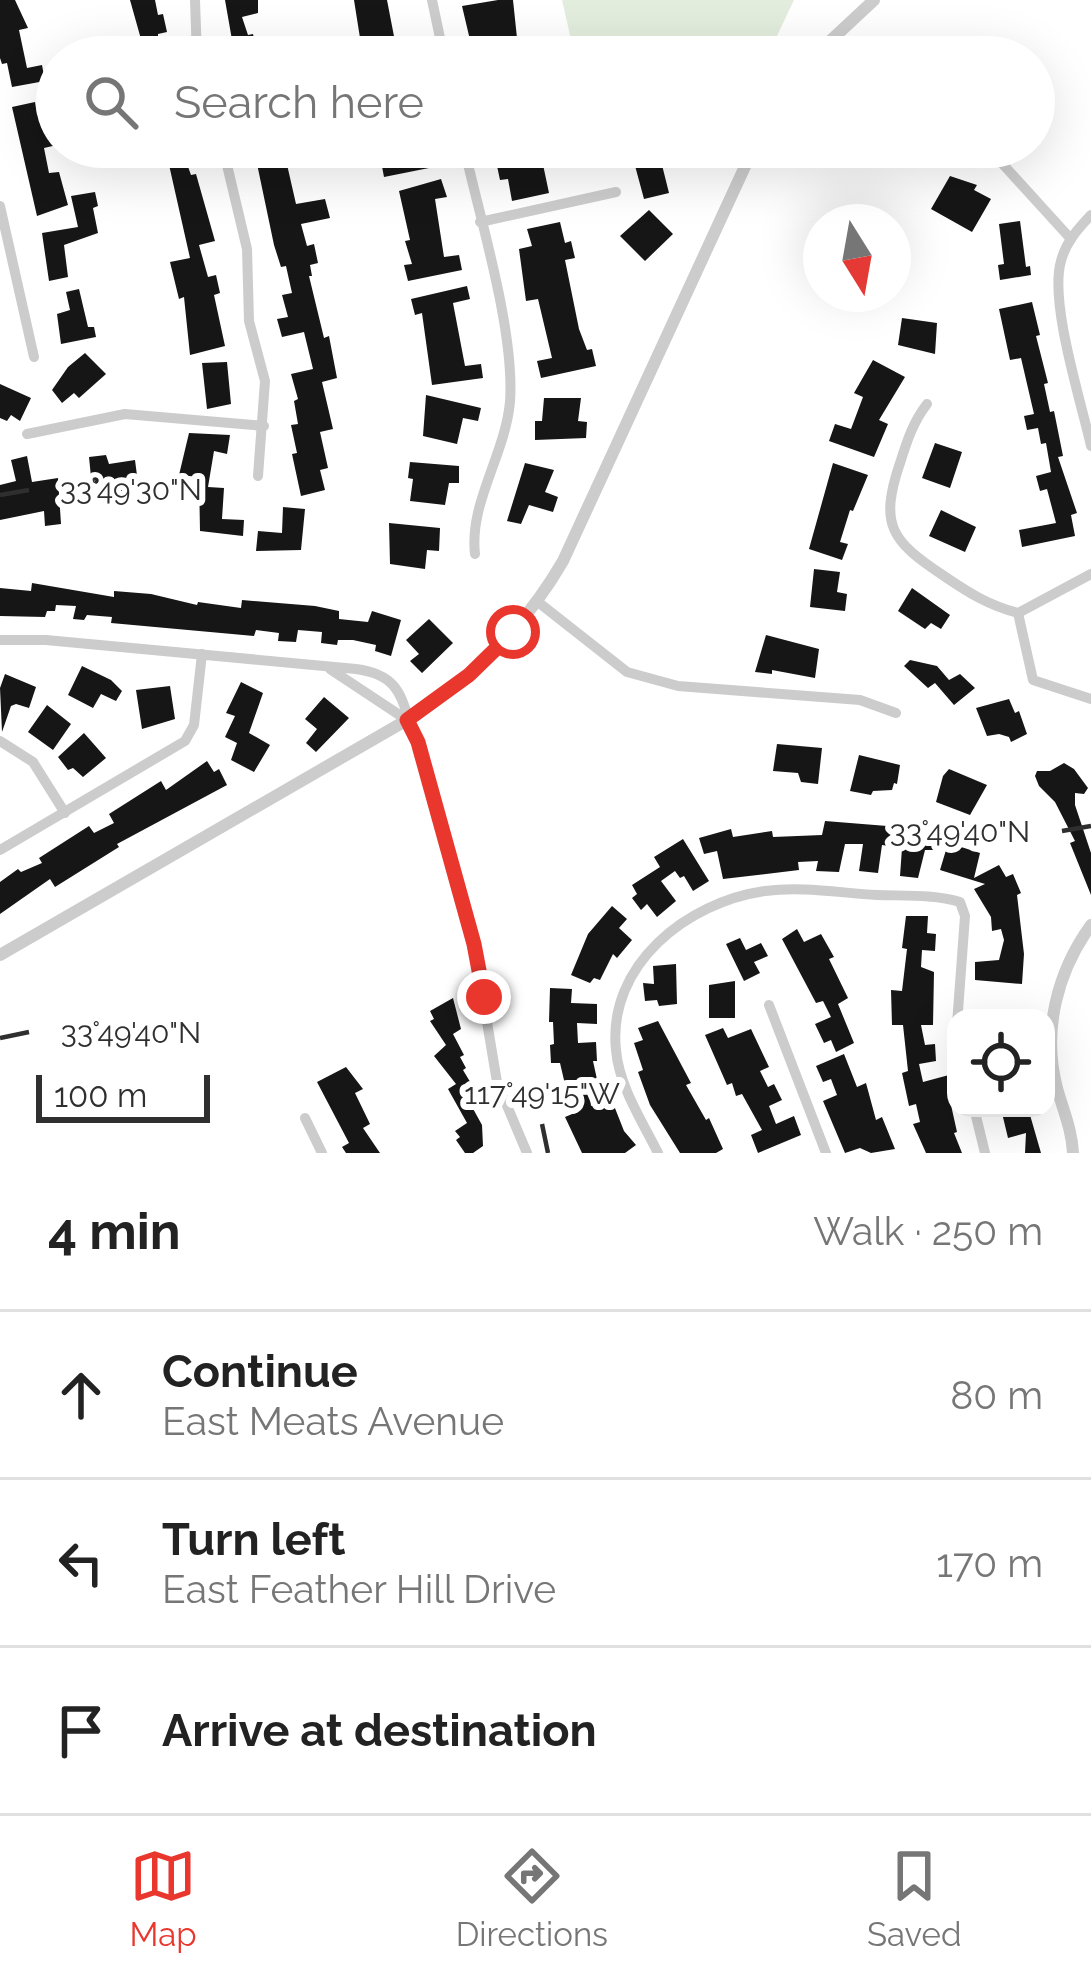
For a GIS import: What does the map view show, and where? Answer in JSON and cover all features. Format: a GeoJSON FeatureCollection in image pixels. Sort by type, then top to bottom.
{"type":"FeatureCollection","features":[{"type":"Feature","properties":{"kind":"street"},"geometry":{"type":"LineString","coordinates":[[196,0],[197,36]]}},
{"type":"Feature","properties":{"kind":"street"},"geometry":{"type":"LineString","coordinates":[[432,0],[440,36]]}},
{"type":"Feature","properties":{"kind":"street"},"geometry":{"type":"LineString","coordinates":[[833,36],[874,0]]}},
{"type":"Feature","properties":{"kind":"street"},"geometry":{"type":"LineString","coordinates":[[227,168],[247,250],[249,321],[265,381],[258,476]]}},
{"type":"Feature","properties":{"kind":"street"},"geometry":{"type":"LineString","coordinates":[[468,168],[506,342],[511,388],[503,445],[475,520],[475,554]]}},
{"type":"Feature","properties":{"kind":"street"},"geometry":{"type":"LineString","coordinates":[[0,955],[407,720],[482,663],[538,602],[562,561],[744,168]]}},
{"type":"Feature","properties":{"kind":"street"},"geometry":{"type":"LineString","coordinates":[[1006,168],[1070,238]]}},
{"type":"Feature","properties":{"kind":"street"},"geometry":{"type":"LineString","coordinates":[[480,222],[616,192]]}},
{"type":"Feature","properties":{"kind":"street"},"geometry":{"type":"LineString","coordinates":[[0,206],[34,357]]}},
{"type":"Feature","properties":{"kind":"street"},"geometry":{"type":"LineString","coordinates":[[1091,215],[1070,238],[1059,265],[1057,291],[1091,446]]}},
{"type":"Feature","properties":{"kind":"street"},"geometry":{"type":"LineString","coordinates":[[927,404],[915,419],[887,505],[901,546],[988,605],[1018,613],[1091,574]]}},
{"type":"Feature","properties":{"kind":"street"},"geometry":{"type":"LineString","coordinates":[[27,434],[125,414],[264,426]]}},
{"type":"Feature","properties":{"kind":"street"},"geometry":{"type":"LineString","coordinates":[[538,602],[627,672],[678,686],[860,700],[896,713]]}},
{"type":"Feature","properties":{"kind":"street"},"geometry":{"type":"LineString","coordinates":[[1018,613],[1029,681],[1091,699]]}},
{"type":"Feature","properties":{"kind":"street"},"geometry":{"type":"LineString","coordinates":[[0,640],[202,654],[365,670],[383,676],[405,698],[407,720],[418,742],[474,944],[497,1082],[526,1153]]}},
{"type":"Feature","properties":{"kind":"street"},"geometry":{"type":"LineString","coordinates":[[0,850],[190,736],[202,654]]}},
{"type":"Feature","properties":{"kind":"street"},"geometry":{"type":"LineString","coordinates":[[329,669],[407,720]]}},
{"type":"Feature","properties":{"kind":"street"},"geometry":{"type":"LineString","coordinates":[[0,741],[33,762],[65,813]]}},
{"type":"Feature","properties":{"kind":"street"},"geometry":{"type":"LineString","coordinates":[[658,1153],[620,1072],[616,1024],[631,976],[672,930],[717,904],[780,890],[950,899],[963,904],[958,1009]]}},
{"type":"Feature","properties":{"kind":"street"},"geometry":{"type":"LineString","coordinates":[[1073,1153],[1053,1066],[1052,1030],[1064,971],[1091,925]]}},
{"type":"Feature","properties":{"kind":"street"},"geometry":{"type":"LineString","coordinates":[[769,1005],[826,1153]]}},
{"type":"Feature","properties":{"kind":"street"},"geometry":{"type":"LineString","coordinates":[[976,1117],[986,1153]]}},
{"type":"Feature","properties":{"kind":"street"},"geometry":{"type":"LineString","coordinates":[[305,1118],[322,1153]]}},
{"type":"Feature","properties":{"kind":"green space"},"geometry":{"type":"Polygon","coordinates":[[[562,0],[794,0],[777,36],[570,36],[562,0]]]}},
{"type":"Feature","properties":{"kind":"building"},"geometry":{"type":"Polygon","coordinates":[[[0,0],[15,0],[28,28],[19,30],[27,68],[36,66],[36,83],[12,87],[7,63],[2,64],[0,0]]]}},
{"type":"Feature","properties":{"kind":"building"},"geometry":{"type":"Polygon","coordinates":[[[130,0],[155,0],[167,32],[140,36],[130,0]]]}},
{"type":"Feature","properties":{"kind":"building"},"geometry":{"type":"Polygon","coordinates":[[[225,0],[258,0],[258,13],[242,17],[248,35],[253,36],[231,36],[225,0]]]}},
{"type":"Feature","properties":{"kind":"building"},"geometry":{"type":"Polygon","coordinates":[[[354,0],[387,0],[394,36],[360,36],[354,0]]]}},
{"type":"Feature","properties":{"kind":"building"},"geometry":{"type":"Polygon","coordinates":[[[513,0],[517,36],[469,36],[462,6],[513,0]]]}},
{"type":"Feature","properties":{"kind":"building"},"geometry":{"type":"Polygon","coordinates":[[[35,102],[36,168],[59,172],[68,205],[37,216],[12,107],[35,102]]]}},
{"type":"Feature","properties":{"kind":"building"},"geometry":{"type":"Polygon","coordinates":[[[170,168],[188,168],[191,175],[196,174],[215,241],[199,245],[208,277],[216,275],[220,293],[214,295],[225,346],[190,355],[184,297],[179,299],[170,262],[190,258],[170,168]]]}},
{"type":"Feature","properties":{"kind":"building"},"geometry":{"type":"Polygon","coordinates":[[[258,168],[288,168],[296,204],[325,199],[330,218],[301,224],[307,246],[314,244],[318,263],[310,265],[309,276],[337,378],[322,382],[333,429],[320,432],[328,468],[320,470],[325,490],[301,496],[292,454],[297,453],[291,425],[298,424],[294,401],[298,399],[291,374],[313,369],[304,332],[282,337],[277,319],[288,317],[282,295],[292,293],[286,266],[281,267],[258,168]]]}},
{"type":"Feature","properties":{"kind":"building"},"geometry":{"type":"Polygon","coordinates":[[[382,168],[429,168],[384,177],[382,168]]]}},
{"type":"Feature","properties":{"kind":"building"},"geometry":{"type":"Polygon","coordinates":[[[497,168],[544,168],[549,193],[512,201],[508,179],[500,180],[497,168]]]}},
{"type":"Feature","properties":{"kind":"building"},"geometry":{"type":"Polygon","coordinates":[[[636,168],[663,168],[669,193],[644,199],[636,168]]]}},
{"type":"Feature","properties":{"kind":"building"},"geometry":{"type":"Polygon","coordinates":[[[950,176],[977,185],[974,190],[991,199],[972,232],[931,209],[950,176]]]}},
{"type":"Feature","properties":{"kind":"building"},"geometry":{"type":"Polygon","coordinates":[[[441,179],[447,197],[435,199],[444,257],[459,255],[462,270],[408,281],[404,265],[412,264],[405,241],[410,240],[399,191],[441,179]]]}},
{"type":"Feature","properties":{"kind":"building"},"geometry":{"type":"Polygon","coordinates":[[[95,192],[98,233],[64,245],[68,277],[49,281],[42,233],[78,227],[71,196],[95,192]]]}},
{"type":"Feature","properties":{"kind":"building"},"geometry":{"type":"Polygon","coordinates":[[[649,210],[673,234],[645,261],[620,236],[649,210]]]}},
{"type":"Feature","properties":{"kind":"building"},"geometry":{"type":"Polygon","coordinates":[[[1020,221],[1031,275],[1000,280],[998,265],[1004,264],[999,224],[1020,221]]]}},
{"type":"Feature","properties":{"kind":"building"},"geometry":{"type":"Polygon","coordinates":[[[560,222],[575,258],[565,260],[579,329],[596,366],[541,378],[537,361],[552,358],[538,299],[526,301],[519,249],[532,246],[527,229],[560,222]]]}},
{"type":"Feature","properties":{"kind":"building"},"geometry":{"type":"Polygon","coordinates":[[[467,286],[470,299],[453,303],[465,366],[481,364],[483,378],[432,385],[422,313],[415,315],[411,299],[467,286]]]}},
{"type":"Feature","properties":{"kind":"building"},"geometry":{"type":"Polygon","coordinates":[[[79,289],[88,327],[94,327],[96,337],[61,344],[57,314],[70,310],[66,292],[79,289]]]}},
{"type":"Feature","properties":{"kind":"building"},"geometry":{"type":"Polygon","coordinates":[[[1032,302],[1048,383],[1044,384],[1063,456],[1058,457],[1077,513],[1071,515],[1075,536],[1022,547],[1019,530],[1056,523],[1047,489],[1040,491],[1036,476],[1051,472],[1046,443],[1041,444],[1038,428],[1027,430],[1024,416],[1034,414],[1021,358],[1010,360],[999,309],[1032,302]]]}},
{"type":"Feature","properties":{"kind":"building"},"geometry":{"type":"Polygon","coordinates":[[[902,318],[937,323],[935,354],[898,345],[902,318]]]}},
{"type":"Feature","properties":{"kind":"building"},"geometry":{"type":"Polygon","coordinates":[[[85,353],[106,374],[79,398],[74,393],[62,403],[52,390],[85,353]]]}},
{"type":"Feature","properties":{"kind":"building"},"geometry":{"type":"Polygon","coordinates":[[[873,360],[905,377],[879,420],[888,424],[874,457],[829,441],[835,424],[851,429],[863,397],[854,393],[873,360]]]}},
{"type":"Feature","properties":{"kind":"building"},"geometry":{"type":"Polygon","coordinates":[[[227,362],[231,404],[207,409],[202,363],[227,362]]]}},
{"type":"Feature","properties":{"kind":"building"},"geometry":{"type":"Polygon","coordinates":[[[0,384],[31,398],[20,421],[11,415],[7,421],[0,418],[0,384]]]}},
{"type":"Feature","properties":{"kind":"building"},"geometry":{"type":"Polygon","coordinates":[[[426,395],[481,408],[478,421],[463,418],[457,444],[423,436],[426,395]]]}},
{"type":"Feature","properties":{"kind":"building"},"geometry":{"type":"Polygon","coordinates":[[[544,398],[581,398],[578,421],[587,422],[586,438],[535,440],[535,421],[542,421],[544,398]]]}},
{"type":"Feature","properties":{"kind":"building"},"geometry":{"type":"Polygon","coordinates":[[[189,433],[230,435],[227,454],[214,451],[208,487],[224,488],[222,519],[244,520],[243,536],[200,531],[199,477],[179,475],[189,433]]]}},
{"type":"Feature","properties":{"kind":"building"},"geometry":{"type":"Polygon","coordinates":[[[935,443],[962,452],[950,488],[922,478],[935,443]]]}},
{"type":"Feature","properties":{"kind":"building"},"geometry":{"type":"Polygon","coordinates":[[[106,455],[109,464],[135,460],[139,491],[93,497],[89,457],[106,455]]]}},
{"type":"Feature","properties":{"kind":"building"},"geometry":{"type":"Polygon","coordinates":[[[27,456],[32,482],[58,478],[61,524],[45,526],[44,511],[0,520],[0,485],[16,481],[11,460],[27,456]]]}},
{"type":"Feature","properties":{"kind":"building"},"geometry":{"type":"Polygon","coordinates":[[[410,462],[459,466],[459,483],[449,483],[445,505],[410,501],[410,462]]]}},
{"type":"Feature","properties":{"kind":"building"},"geometry":{"type":"Polygon","coordinates":[[[525,463],[554,470],[545,492],[558,497],[553,512],[529,505],[521,524],[507,521],[525,463]]]}},
{"type":"Feature","properties":{"kind":"building"},"geometry":{"type":"Polygon","coordinates":[[[833,463],[868,475],[840,542],[848,544],[842,560],[809,549],[833,463]]]}},
{"type":"Feature","properties":{"kind":"building"},"geometry":{"type":"Polygon","coordinates":[[[283,507],[305,509],[301,550],[256,551],[258,531],[282,533],[283,507]]]}},
{"type":"Feature","properties":{"kind":"building"},"geometry":{"type":"Polygon","coordinates":[[[941,510],[976,527],[965,552],[929,536],[941,510]]]}},
{"type":"Feature","properties":{"kind":"building"},"geometry":{"type":"Polygon","coordinates":[[[389,523],[440,528],[439,551],[427,550],[425,569],[390,564],[389,523]]]}},
{"type":"Feature","properties":{"kind":"building"},"geometry":{"type":"Polygon","coordinates":[[[814,569],[840,572],[837,592],[847,594],[845,611],[810,607],[814,569]]]}},
{"type":"Feature","properties":{"kind":"building"},"geometry":{"type":"Polygon","coordinates":[[[32,583],[114,597],[114,591],[151,594],[197,605],[241,608],[242,600],[315,606],[339,611],[339,619],[368,622],[372,611],[401,620],[391,656],[375,651],[376,645],[353,640],[321,643],[322,632],[298,630],[296,642],[278,641],[279,633],[256,630],[254,636],[111,623],[112,617],[73,619],[76,606],[56,605],[45,617],[0,616],[0,588],[31,591],[32,583]]]}},
{"type":"Feature","properties":{"kind":"building"},"geometry":{"type":"Polygon","coordinates":[[[912,588],[950,615],[941,629],[931,623],[925,629],[898,611],[912,588]]]}},
{"type":"Feature","properties":{"kind":"building"},"geometry":{"type":"Polygon","coordinates":[[[429,619],[453,643],[422,673],[410,661],[419,654],[406,640],[429,619]]]}},
{"type":"Feature","properties":{"kind":"building"},"geometry":{"type":"Polygon","coordinates":[[[766,635],[819,649],[815,678],[772,670],[772,674],[755,672],[766,635]]]}},
{"type":"Feature","properties":{"kind":"building"},"geometry":{"type":"Polygon","coordinates":[[[910,660],[937,666],[949,680],[960,674],[975,688],[954,705],[935,683],[928,688],[904,666],[910,660]]]}},
{"type":"Feature","properties":{"kind":"building"},"geometry":{"type":"Polygon","coordinates":[[[82,666],[122,691],[116,701],[101,694],[93,708],[68,695],[82,666]]]}},
{"type":"Feature","properties":{"kind":"building"},"geometry":{"type":"Polygon","coordinates":[[[5,674],[36,687],[29,708],[11,706],[2,732],[0,688],[5,674]]]}},
{"type":"Feature","properties":{"kind":"building"},"geometry":{"type":"Polygon","coordinates":[[[241,682],[263,693],[249,733],[270,745],[254,772],[231,760],[237,743],[225,737],[235,716],[226,713],[241,682]]]}},
{"type":"Feature","properties":{"kind":"building"},"geometry":{"type":"Polygon","coordinates":[[[170,686],[175,719],[142,729],[136,690],[170,686]]]}},
{"type":"Feature","properties":{"kind":"building"},"geometry":{"type":"Polygon","coordinates":[[[324,697],[349,718],[316,752],[306,743],[317,729],[305,719],[324,697]]]}},
{"type":"Feature","properties":{"kind":"building"},"geometry":{"type":"Polygon","coordinates":[[[1009,699],[1027,734],[1011,742],[999,734],[987,736],[976,708],[1009,699]]]}},
{"type":"Feature","properties":{"kind":"building"},"geometry":{"type":"Polygon","coordinates":[[[47,705],[71,724],[53,750],[28,732],[47,705]]]}},
{"type":"Feature","properties":{"kind":"building"},"geometry":{"type":"Polygon","coordinates":[[[84,733],[106,758],[83,777],[73,768],[68,770],[58,757],[84,733]]]}},
{"type":"Feature","properties":{"kind":"building"},"geometry":{"type":"Polygon","coordinates":[[[777,744],[822,748],[818,784],[801,782],[798,773],[773,771],[777,744]]]}},
{"type":"Feature","properties":{"kind":"building"},"geometry":{"type":"Polygon","coordinates":[[[859,755],[900,765],[892,790],[871,795],[850,791],[859,755]]]}},
{"type":"Feature","properties":{"kind":"building"},"geometry":{"type":"Polygon","coordinates":[[[207,761],[214,772],[219,769],[227,785],[117,844],[119,847],[55,887],[50,879],[0,914],[0,882],[18,869],[21,872],[42,863],[39,858],[89,826],[94,833],[114,823],[109,814],[161,781],[166,790],[207,761]]]}},
{"type":"Feature","properties":{"kind":"building"},"geometry":{"type":"Polygon","coordinates":[[[1064,763],[1088,788],[1084,794],[1075,793],[1075,805],[1091,853],[1091,895],[1070,843],[1075,841],[1035,776],[1037,771],[1050,771],[1064,763]]]}},
{"type":"Feature","properties":{"kind":"building"},"geometry":{"type":"Polygon","coordinates":[[[949,769],[987,785],[970,815],[936,802],[949,769]]]}},
{"type":"Feature","properties":{"kind":"building"},"geometry":{"type":"Polygon","coordinates":[[[825,821],[937,830],[936,839],[980,853],[974,878],[999,865],[1006,877],[1013,874],[1021,893],[1017,895],[1024,954],[1022,984],[975,980],[975,962],[999,960],[1004,940],[1001,929],[992,931],[991,917],[974,889],[985,884],[940,870],[946,850],[925,850],[918,878],[900,876],[902,848],[882,845],[878,873],[859,871],[863,844],[845,844],[839,872],[816,871],[818,861],[798,862],[799,870],[723,879],[717,851],[704,854],[699,838],[731,829],[733,837],[772,831],[773,837],[822,835],[825,821]]]}},
{"type":"Feature","properties":{"kind":"building"},"geometry":{"type":"Polygon","coordinates":[[[683,839],[709,881],[693,891],[675,871],[661,881],[676,901],[657,917],[647,904],[641,910],[632,898],[637,894],[632,885],[660,867],[654,857],[683,839]]]}},
{"type":"Feature","properties":{"kind":"building"},"geometry":{"type":"Polygon","coordinates":[[[612,906],[627,919],[619,928],[632,940],[617,958],[613,954],[600,980],[594,978],[590,983],[571,975],[588,934],[612,906]]]}},
{"type":"Feature","properties":{"kind":"building"},"geometry":{"type":"Polygon","coordinates":[[[906,916],[928,916],[927,933],[936,934],[935,951],[922,950],[921,967],[934,972],[933,1025],[921,1025],[925,1045],[935,1044],[936,1061],[919,1064],[923,1082],[947,1076],[947,1117],[954,1117],[962,1153],[926,1153],[913,1124],[920,1122],[916,1104],[909,1106],[902,1073],[908,1071],[903,1025],[892,1025],[891,990],[902,991],[907,949],[902,948],[906,916]]]}},
{"type":"Feature","properties":{"kind":"building"},"geometry":{"type":"Polygon","coordinates":[[[797,929],[804,942],[821,934],[848,998],[838,1004],[854,1043],[836,1052],[831,1040],[824,1043],[815,1024],[831,1017],[823,1001],[816,1003],[782,939],[797,929]]]}},
{"type":"Feature","properties":{"kind":"building"},"geometry":{"type":"Polygon","coordinates":[[[740,938],[746,950],[761,943],[768,956],[754,962],[760,973],[744,981],[726,944],[740,938]]]}},
{"type":"Feature","properties":{"kind":"building"},"geometry":{"type":"Polygon","coordinates":[[[676,964],[677,1004],[659,1006],[657,1000],[645,1001],[643,983],[654,984],[653,966],[676,964]]]}},
{"type":"Feature","properties":{"kind":"building"},"geometry":{"type":"Polygon","coordinates":[[[735,981],[735,1018],[709,1018],[709,985],[735,981]]]}},
{"type":"Feature","properties":{"kind":"building"},"geometry":{"type":"Polygon","coordinates":[[[550,988],[572,989],[571,1003],[597,1004],[597,1024],[577,1023],[578,1043],[596,1042],[597,1061],[593,1061],[598,1084],[589,1087],[591,1106],[611,1098],[624,1131],[636,1145],[625,1153],[582,1153],[565,1117],[577,1112],[560,1063],[551,1063],[550,988]]]}},
{"type":"Feature","properties":{"kind":"building"},"geometry":{"type":"Polygon","coordinates":[[[453,998],[461,1029],[453,1034],[464,1055],[460,1057],[463,1070],[478,1095],[471,1105],[482,1125],[483,1146],[473,1153],[465,1153],[456,1140],[460,1137],[455,1131],[467,1123],[448,1089],[456,1084],[434,1056],[446,1045],[430,1021],[434,1019],[430,1011],[453,998]]]}},
{"type":"Feature","properties":{"kind":"building"},"geometry":{"type":"Polygon","coordinates":[[[658,1021],[691,1083],[686,1085],[723,1149],[716,1153],[680,1153],[650,1105],[634,1043],[643,1040],[638,1028],[658,1021]]]}},
{"type":"Feature","properties":{"kind":"building"},"geometry":{"type":"Polygon","coordinates":[[[723,1028],[728,1038],[751,1029],[769,1067],[760,1071],[782,1100],[769,1106],[776,1124],[794,1116],[801,1135],[758,1153],[751,1135],[762,1130],[742,1094],[736,1096],[732,1083],[727,1085],[705,1035],[723,1028]]]}},
{"type":"Feature","properties":{"kind":"building"},"geometry":{"type":"Polygon","coordinates":[[[844,1054],[857,1087],[866,1083],[876,1120],[882,1117],[895,1149],[871,1153],[860,1148],[845,1153],[823,1101],[837,1095],[831,1079],[823,1082],[816,1066],[844,1054]]]}},
{"type":"Feature","properties":{"kind":"building"},"geometry":{"type":"Polygon","coordinates":[[[346,1067],[363,1089],[355,1093],[370,1124],[363,1128],[380,1153],[346,1153],[342,1147],[349,1143],[317,1082],[346,1067]]]}},
{"type":"Feature","properties":{"kind":"building"},"geometry":{"type":"Polygon","coordinates":[[[1003,1117],[1031,1117],[1041,1153],[1025,1153],[1026,1133],[1008,1138],[1003,1117]]]}},
{"type":"Feature","properties":{"kind":"route"},"geometry":{"type":"LineString","coordinates":[[484,997],[418,742],[407,720],[469,675],[513,632]]}}]}
